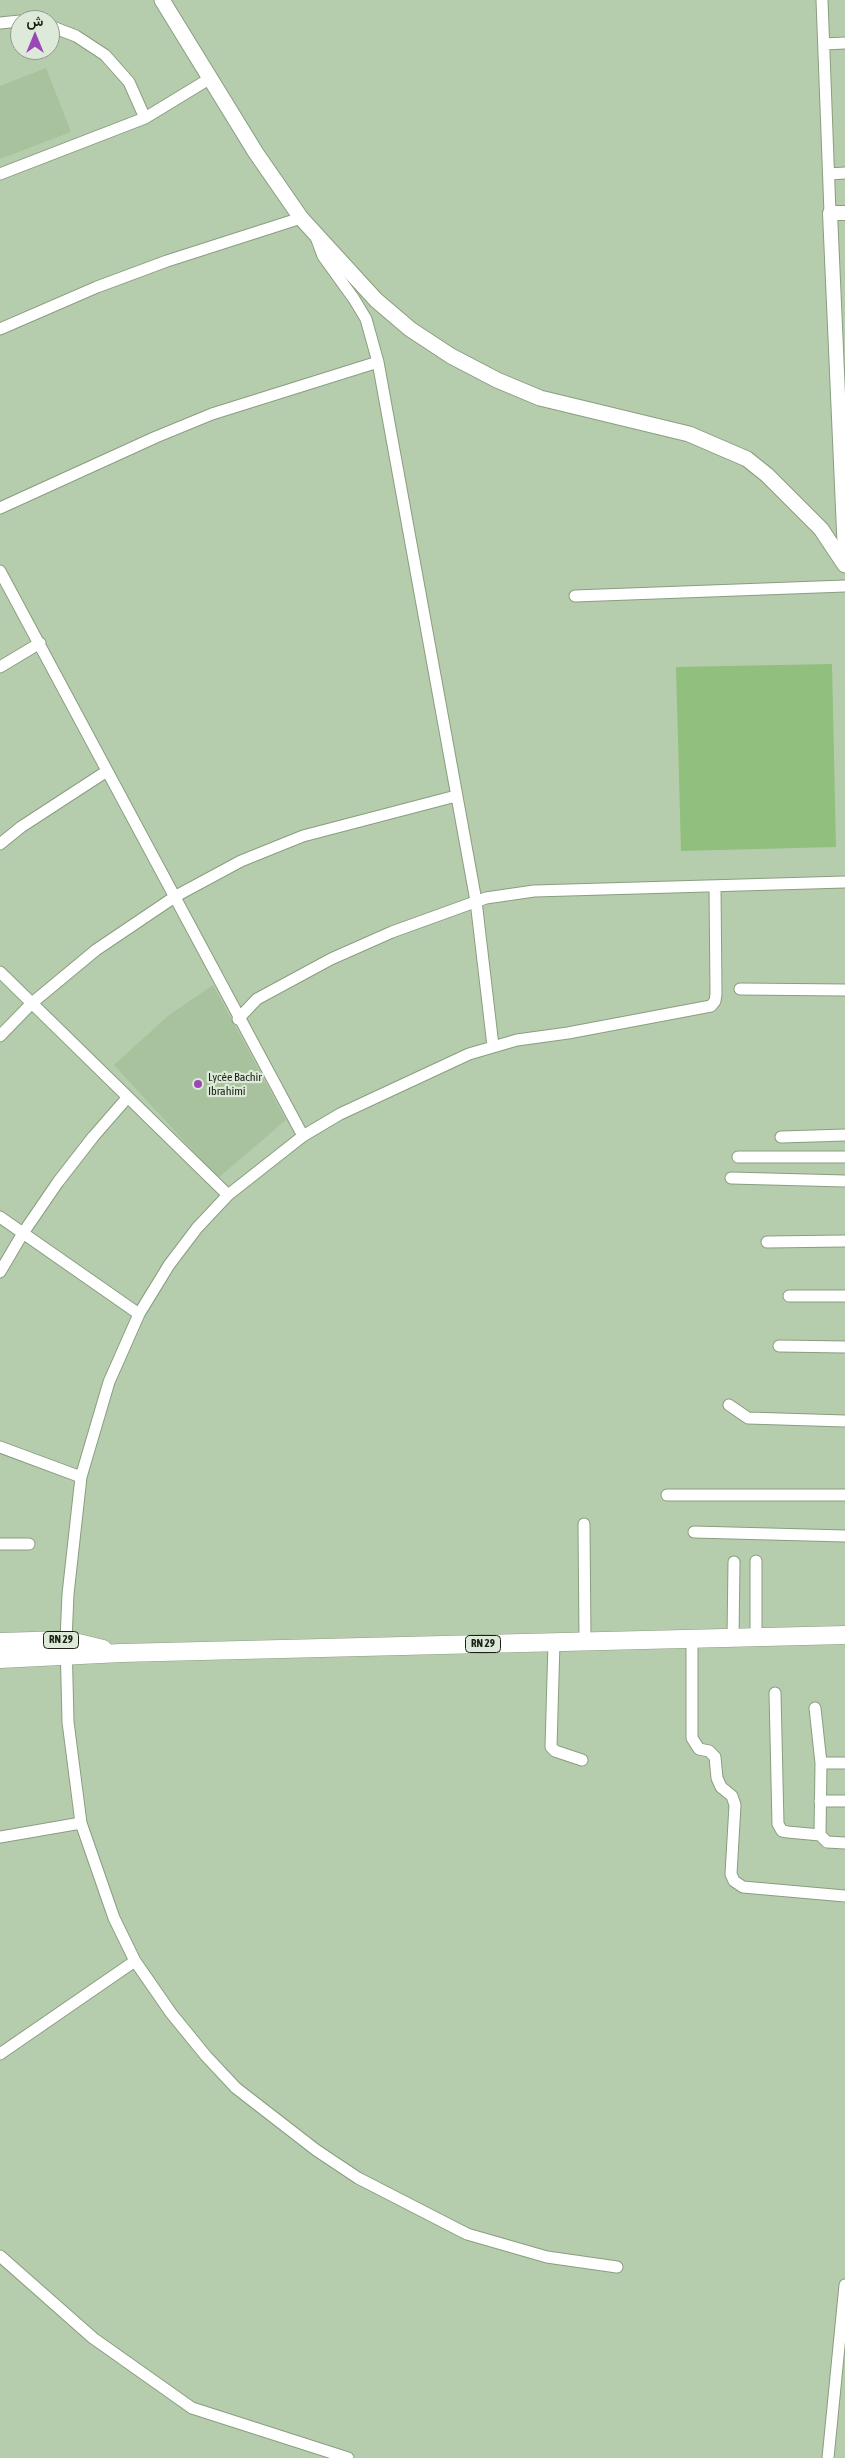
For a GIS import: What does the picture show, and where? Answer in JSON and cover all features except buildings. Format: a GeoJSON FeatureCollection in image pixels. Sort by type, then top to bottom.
{"type":"FeatureCollection","features":[{"type":"Feature","properties":{"kind":"main road"},"geometry":{"type":"LineString","coordinates":[[162,0],[256,153],[301,218],[376,300],[410,329],[451,356],[497,380],[540,398],[689,434],[747,459],[768,475],[821,529],[845,565]]}},
{"type":"Feature","properties":{"kind":"main road","name":"RN 29"},"geometry":{"type":"LineString","coordinates":[[0,1642],[121,1653],[845,1635]]}},
{"type":"Feature","properties":{"kind":"main road","name":"RN 29"},"geometry":{"type":"LineString","coordinates":[[0,1659],[66,1649]]}},
{"type":"Feature","properties":{"kind":"street"},"geometry":{"type":"LineString","coordinates":[[822,0],[845,554]]}},
{"type":"Feature","properties":{"kind":"street"},"geometry":{"type":"LineString","coordinates":[[60,30],[76,36],[105,55],[129,82],[145,118]]}},
{"type":"Feature","properties":{"kind":"street"},"geometry":{"type":"LineString","coordinates":[[824,44],[845,43]]}},
{"type":"Feature","properties":{"kind":"street"},"geometry":{"type":"LineString","coordinates":[[0,174],[145,118],[209,79]]}},
{"type":"Feature","properties":{"kind":"street"},"geometry":{"type":"LineString","coordinates":[[829,174],[845,173]]}},
{"type":"Feature","properties":{"kind":"street"},"geometry":{"type":"LineString","coordinates":[[830,213],[845,213]]}},
{"type":"Feature","properties":{"kind":"street"},"geometry":{"type":"LineString","coordinates":[[0,329],[97,287],[166,261],[301,218]]}},
{"type":"Feature","properties":{"kind":"street"},"geometry":{"type":"LineString","coordinates":[[316,236],[323,256],[354,298],[366,319],[378,362],[476,901],[493,1046]]}},
{"type":"Feature","properties":{"kind":"street"},"geometry":{"type":"LineString","coordinates":[[0,508],[156,437],[212,414],[378,362]]}},
{"type":"Feature","properties":{"kind":"street"},"geometry":{"type":"LineString","coordinates":[[0,571],[176,896],[238,1019],[303,1136]]}},
{"type":"Feature","properties":{"kind":"street"},"geometry":{"type":"LineString","coordinates":[[575,596],[845,586]]}},
{"type":"Feature","properties":{"kind":"street"},"geometry":{"type":"LineString","coordinates":[[0,667],[40,643]]}},
{"type":"Feature","properties":{"kind":"street"},"geometry":{"type":"LineString","coordinates":[[0,844],[21,827],[107,771]]}},
{"type":"Feature","properties":{"kind":"street"},"geometry":{"type":"LineString","coordinates":[[0,1036],[32,1003],[96,950],[176,896],[241,862],[303,836],[456,796]]}},
{"type":"Feature","properties":{"kind":"street"},"geometry":{"type":"LineString","coordinates":[[238,1019],[257,999],[331,959],[392,932],[476,901],[534,891],[845,882]]}},
{"type":"Feature","properties":{"kind":"street"},"geometry":{"type":"LineString","coordinates":[[617,2267],[547,2258],[467,2234],[358,2178],[316,2150],[236,2088],[171,2014],[135,1961],[114,1918],[81,1823],[68,1722],[66,1649],[68,1594],[81,1477],[109,1382],[139,1314],[169,1266],[197,1228],[228,1195],[303,1136],[358,1106],[469,1054],[493,1046],[711,1006],[715,1001],[716,994],[715,887]]}},
{"type":"Feature","properties":{"kind":"street"},"geometry":{"type":"LineString","coordinates":[[0,972],[228,1195]]}},
{"type":"Feature","properties":{"kind":"street"},"geometry":{"type":"LineString","coordinates":[[740,989],[845,990]]}},
{"type":"Feature","properties":{"kind":"street"},"geometry":{"type":"LineString","coordinates":[[0,1272],[23,1233],[93,1137],[127,1098]]}},
{"type":"Feature","properties":{"kind":"street"},"geometry":{"type":"LineString","coordinates":[[781,1137],[845,1135]]}},
{"type":"Feature","properties":{"kind":"street"},"geometry":{"type":"LineString","coordinates":[[738,1157],[845,1157]]}},
{"type":"Feature","properties":{"kind":"street"},"geometry":{"type":"LineString","coordinates":[[731,1178],[845,1181]]}},
{"type":"Feature","properties":{"kind":"street"},"geometry":{"type":"LineString","coordinates":[[0,1217],[139,1314]]}},
{"type":"Feature","properties":{"kind":"street"},"geometry":{"type":"LineString","coordinates":[[767,1242],[845,1241]]}},
{"type":"Feature","properties":{"kind":"street"},"geometry":{"type":"LineString","coordinates":[[789,1296],[845,1296]]}},
{"type":"Feature","properties":{"kind":"street"},"geometry":{"type":"LineString","coordinates":[[779,1346],[845,1347]]}},
{"type":"Feature","properties":{"kind":"street"},"geometry":{"type":"LineString","coordinates":[[729,1405],[748,1418],[845,1421]]}},
{"type":"Feature","properties":{"kind":"street"},"geometry":{"type":"LineString","coordinates":[[0,1447],[81,1477]]}},
{"type":"Feature","properties":{"kind":"street"},"geometry":{"type":"LineString","coordinates":[[667,1495],[845,1495]]}},
{"type":"Feature","properties":{"kind":"street"},"geometry":{"type":"LineString","coordinates":[[584,1524],[585,1640]]}},
{"type":"Feature","properties":{"kind":"street"},"geometry":{"type":"LineString","coordinates":[[694,1532],[845,1536]]}},
{"type":"Feature","properties":{"kind":"street"},"geometry":{"type":"LineString","coordinates":[[0,1544],[29,1544]]}},
{"type":"Feature","properties":{"kind":"street"},"geometry":{"type":"LineString","coordinates":[[756,1561],[756,1638]]}},
{"type":"Feature","properties":{"kind":"street"},"geometry":{"type":"LineString","coordinates":[[733,1638],[734,1562]]}},
{"type":"Feature","properties":{"kind":"street"},"geometry":{"type":"LineString","coordinates":[[692,1638],[692,1738],[699,1748],[709,1751],[715,1756],[717,1778],[721,1787],[732,1796],[735,1805],[731,1874],[734,1881],[743,1887],[845,1896]]}},
{"type":"Feature","properties":{"kind":"street"},"geometry":{"type":"LineString","coordinates":[[554,1642],[551,1747],[582,1760]]}},
{"type":"Feature","properties":{"kind":"street"},"geometry":{"type":"LineString","coordinates":[[776,1693],[778,1824],[782,1831],[820,1835],[827,1842],[845,1843]]}},
{"type":"Feature","properties":{"kind":"street"},"geometry":{"type":"LineString","coordinates":[[815,1708],[821,1763],[820,1835]]}},
{"type":"Feature","properties":{"kind":"street"},"geometry":{"type":"LineString","coordinates":[[821,1763],[845,1763]]}},
{"type":"Feature","properties":{"kind":"street"},"geometry":{"type":"LineString","coordinates":[[820,1801],[845,1801]]}},
{"type":"Feature","properties":{"kind":"street"},"geometry":{"type":"LineString","coordinates":[[0,1837],[81,1823]]}},
{"type":"Feature","properties":{"kind":"street"},"geometry":{"type":"LineString","coordinates":[[0,2054],[135,1961]]}},
{"type":"Feature","properties":{"kind":"street"},"geometry":{"type":"LineString","coordinates":[[0,2256],[93,2338],[192,2408],[348,2458]]}},
{"type":"Feature","properties":{"kind":"street"},"geometry":{"type":"LineString","coordinates":[[828,2458],[845,2285]]}},
{"type":"Feature","properties":{"kind":"shaded area"},"geometry":{"type":"Polygon","coordinates":[[[46,68],[71,132],[0,159],[0,86],[46,68]]]}},
{"type":"Feature","properties":{"kind":"shaded area","name":"Lycée Bachir Ibrahimi"},"geometry":{"type":"Polygon","coordinates":[[[213,985],[286,1120],[218,1178],[114,1065],[169,1015],[213,985]]]}},
{"type":"Feature","properties":{"kind":"green space"},"geometry":{"type":"Polygon","coordinates":[[[832,664],[836,847],[681,851],[676,667],[832,664]]]}},
{"type":"Feature","properties":{"kind":"place","name":"Lycée Bachir Ibrahimi"},"geometry":{"type":"Point","coordinates":[198,1084]}}]}
